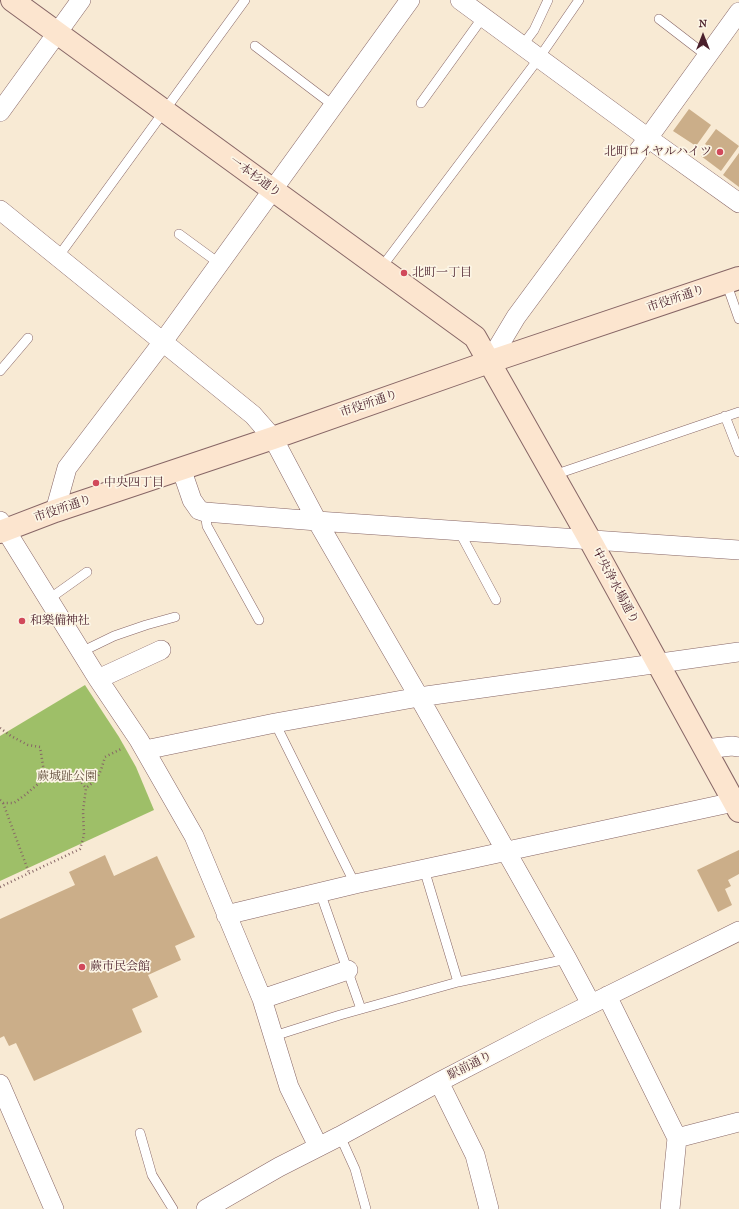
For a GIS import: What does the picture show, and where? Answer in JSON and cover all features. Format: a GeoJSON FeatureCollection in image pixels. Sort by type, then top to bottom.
{"type":"FeatureCollection","features":[{"type":"Feature","properties":{"kind":"street","name":"一本杉通り"},"geometry":{"type":"LineString","coordinates":[[12,0],[475,337],[489,362]]}},
{"type":"Feature","properties":{"kind":"street"},"geometry":{"type":"LineString","coordinates":[[0,112],[81,0]]}},
{"type":"Feature","properties":{"kind":"street"},"geometry":{"type":"LineString","coordinates":[[55,511],[67,468],[220,264],[410,0]]}},
{"type":"Feature","properties":{"kind":"street"},"geometry":{"type":"LineString","coordinates":[[460,0],[739,203]]}},
{"type":"Feature","properties":{"kind":"street"},"geometry":{"type":"LineString","coordinates":[[489,362],[516,317],[739,12]]}},
{"type":"Feature","properties":{"kind":"street"},"geometry":{"type":"LineString","coordinates":[[0,210],[162,343],[253,415],[272,438],[317,521],[419,697],[567,959],[599,1000],[677,1138],[670,1209]]}},
{"type":"Feature","properties":{"kind":"street","name":"市役所通り"},"geometry":{"type":"LineString","coordinates":[[2,527],[55,511],[272,438],[489,362],[733,280]]}},
{"type":"Feature","properties":{"kind":"street","name":"中央浄水場通り"},"geometry":{"type":"LineString","coordinates":[[489,362],[554,475],[736,806]]}},
{"type":"Feature","properties":{"kind":"street"},"geometry":{"type":"LineString","coordinates":[[181,468],[192,500],[199,510],[206,512],[739,550]]}},
{"type":"Feature","properties":{"kind":"street"},"geometry":{"type":"LineString","coordinates":[[2,527],[49,599],[98,679],[142,745],[194,836],[260,994],[289,1087],[318,1146]]}},
{"type":"Feature","properties":{"kind":"street"},"geometry":{"type":"LineString","coordinates":[[98,679],[161,650]]}},
{"type":"Feature","properties":{"kind":"street"},"geometry":{"type":"LineString","coordinates":[[142,745],[419,697],[739,652]]}},
{"type":"Feature","properties":{"kind":"street"},"geometry":{"type":"LineString","coordinates":[[705,749],[732,746],[739,747]]}},
{"type":"Feature","properties":{"kind":"street"},"geometry":{"type":"LineString","coordinates":[[226,915],[424,869],[736,806]]}},
{"type":"Feature","properties":{"kind":"street","name":"駅前通り"},"geometry":{"type":"LineString","coordinates":[[206,1209],[279,1166],[340,1136],[439,1082],[599,1000],[739,931]]}},
{"type":"Feature","properties":{"kind":"street"},"geometry":{"type":"LineString","coordinates":[[260,994],[348,970]]}},
{"type":"Feature","properties":{"kind":"street"},"geometry":{"type":"LineString","coordinates":[[439,1082],[475,1155],[489,1209]]}},
{"type":"Feature","properties":{"kind":"street"},"geometry":{"type":"LineString","coordinates":[[0,1084],[54,1209]]}},
{"type":"Feature","properties":{"kind":"street"},"geometry":{"type":"LineString","coordinates":[[677,1138],[739,1122]]}},
{"type":"Feature","properties":{"kind":"lane"},"geometry":{"type":"LineString","coordinates":[[58,257],[245,0]]}},
{"type":"Feature","properties":{"kind":"lane"},"geometry":{"type":"LineString","coordinates":[[522,46],[534,30],[548,0]]}},
{"type":"Feature","properties":{"kind":"lane"},"geometry":{"type":"LineString","coordinates":[[381,268],[539,58],[579,0]]}},
{"type":"Feature","properties":{"kind":"lane"},"geometry":{"type":"LineString","coordinates":[[422,102],[483,17]]}},
{"type":"Feature","properties":{"kind":"lane"},"geometry":{"type":"LineString","coordinates":[[660,19],[707,56]]}},
{"type":"Feature","properties":{"kind":"lane"},"geometry":{"type":"LineString","coordinates":[[255,46],[334,106]]}},
{"type":"Feature","properties":{"kind":"lane"},"geometry":{"type":"LineString","coordinates":[[179,234],[220,264]]}},
{"type":"Feature","properties":{"kind":"lane"},"geometry":{"type":"LineString","coordinates":[[733,280],[739,319]]}},
{"type":"Feature","properties":{"kind":"lane"},"geometry":{"type":"LineString","coordinates":[[0,370],[28,338]]}},
{"type":"Feature","properties":{"kind":"lane"},"geometry":{"type":"LineString","coordinates":[[554,475],[739,412]]}},
{"type":"Feature","properties":{"kind":"lane"},"geometry":{"type":"LineString","coordinates":[[725,416],[739,452]]}},
{"type":"Feature","properties":{"kind":"lane"},"geometry":{"type":"LineString","coordinates":[[206,512],[207,526],[259,620]]}},
{"type":"Feature","properties":{"kind":"lane"},"geometry":{"type":"LineString","coordinates":[[459,531],[496,600]]}},
{"type":"Feature","properties":{"kind":"lane"},"geometry":{"type":"LineString","coordinates":[[49,599],[87,572]]}},
{"type":"Feature","properties":{"kind":"lane"},"geometry":{"type":"LineString","coordinates":[[81,652],[114,636],[174,617]]}},
{"type":"Feature","properties":{"kind":"lane"},"geometry":{"type":"LineString","coordinates":[[275,723],[355,884]]}},
{"type":"Feature","properties":{"kind":"lane"},"geometry":{"type":"LineString","coordinates":[[424,869],[458,982]]}},
{"type":"Feature","properties":{"kind":"lane"},"geometry":{"type":"LineString","coordinates":[[320,892],[361,1009]]}},
{"type":"Feature","properties":{"kind":"lane"},"geometry":{"type":"LineString","coordinates":[[274,1036],[361,1009],[458,982],[567,959]]}},
{"type":"Feature","properties":{"kind":"lane"},"geometry":{"type":"LineString","coordinates":[[140,1132],[152,1175],[173,1209]]}},
{"type":"Feature","properties":{"kind":"lane"},"geometry":{"type":"LineString","coordinates":[[340,1136],[355,1169],[366,1209]]}},
{"type":"Feature","properties":{"kind":"path"},"geometry":{"type":"LineString","coordinates":[[0,728],[28,745],[40,747],[44,778]]}},
{"type":"Feature","properties":{"kind":"path"},"geometry":{"type":"LineString","coordinates":[[86,788],[96,780],[101,770],[104,757],[142,745]]}},
{"type":"Feature","properties":{"kind":"path"},"geometry":{"type":"LineString","coordinates":[[0,887],[80,849],[84,835],[83,811],[86,788],[82,782],[71,775],[57,772],[44,778],[14,803],[3,803]]}},
{"type":"Feature","properties":{"kind":"path"},"geometry":{"type":"LineString","coordinates":[[0,800],[3,803],[29,873]]}},
{"type":"Feature","properties":{"kind":"green space","name":"蕨城趾公園"},"geometry":{"type":"Polygon","coordinates":[[[85,685],[119,737],[136,767],[154,810],[0,881],[0,736],[85,685]]]}},
{"type":"Feature","properties":{"kind":"building"},"geometry":{"type":"Polygon","coordinates":[[[689,109],[711,125],[696,146],[673,131],[689,109]]]}},
{"type":"Feature","properties":{"kind":"building","name":"北町ロイヤルハイツ"},"geometry":{"type":"Polygon","coordinates":[[[716,129],[739,146],[721,171],[701,156],[708,146],[705,144],[716,129]]]}},
{"type":"Feature","properties":{"kind":"building"},"geometry":{"type":"Polygon","coordinates":[[[739,153],[739,187],[723,175],[739,153]]]}},
{"type":"Feature","properties":{"kind":"building"},"geometry":{"type":"Polygon","coordinates":[[[739,850],[739,874],[728,880],[731,886],[725,889],[732,905],[718,912],[697,870],[739,850]]]}},
{"type":"Feature","properties":{"kind":"building","name":"蕨市民会館"},"geometry":{"type":"Polygon","coordinates":[[[105,855],[114,876],[157,856],[195,937],[175,946],[181,960],[148,975],[158,997],[132,1009],[142,1032],[34,1081],[16,1043],[9,1046],[4,1036],[0,1038],[0,919],[75,885],[69,872],[105,855]]]}},
{"type":"Feature","properties":{"kind":"place","name":"北町ロイヤルハイツ"},"geometry":{"type":"Point","coordinates":[720,152]}},
{"type":"Feature","properties":{"kind":"place","name":"北町一丁目"},"geometry":{"type":"Point","coordinates":[404,273]}},
{"type":"Feature","properties":{"kind":"place","name":"中央四丁目"},"geometry":{"type":"Point","coordinates":[96,483]}},
{"type":"Feature","properties":{"kind":"place","name":"和樂備神社"},"geometry":{"type":"Point","coordinates":[22,621]}},
{"type":"Feature","properties":{"kind":"place","name":"蕨市民会館"},"geometry":{"type":"Point","coordinates":[82,967]}}]}
